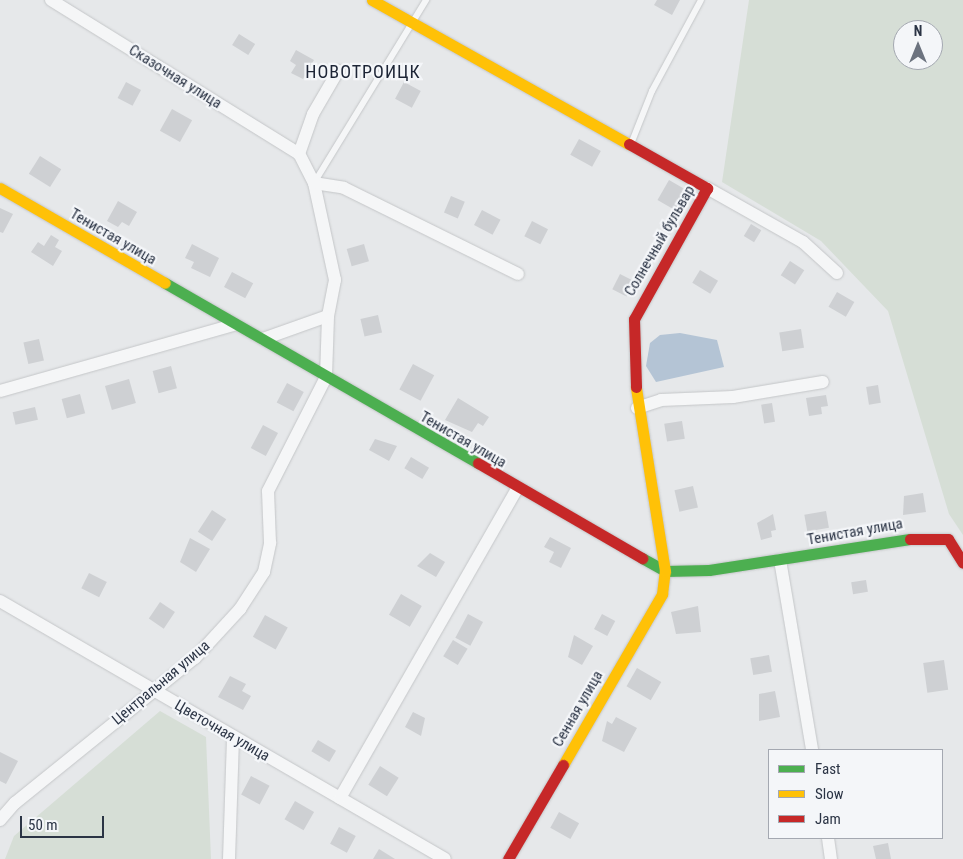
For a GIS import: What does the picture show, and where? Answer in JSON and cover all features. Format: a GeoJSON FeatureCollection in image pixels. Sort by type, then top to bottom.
{"type":"FeatureCollection","features":[{"type":"Feature","properties":{"kind":"street","name":"Сказочная улица"},"geometry":{"type":"LineString","coordinates":[[51,0],[299,154]]}},
{"type":"Feature","properties":{"kind":"street","name":"Солнечный бульвар"},"geometry":{"type":"LineString","coordinates":[[372,0],[708,188],[634,319],[637,408],[665,571]]}},
{"type":"Feature","properties":{"kind":"street"},"geometry":{"type":"LineString","coordinates":[[326,377],[328,316],[335,280],[314,182],[299,154],[313,114],[338,71]]}},
{"type":"Feature","properties":{"kind":"street"},"geometry":{"type":"LineString","coordinates":[[314,182],[344,188],[518,274]]}},
{"type":"Feature","properties":{"kind":"street","name":"Тенистая улица"},"geometry":{"type":"LineString","coordinates":[[0,188],[233,325],[263,339],[517,489],[665,571],[709,570],[780,560],[898,539],[948,539],[963,563]]}},
{"type":"Feature","properties":{"kind":"street"},"geometry":{"type":"LineString","coordinates":[[708,188],[803,242],[837,273]]}},
{"type":"Feature","properties":{"kind":"street"},"geometry":{"type":"LineString","coordinates":[[263,339],[328,316]]}},
{"type":"Feature","properties":{"kind":"street"},"geometry":{"type":"LineString","coordinates":[[0,391],[233,325]]}},
{"type":"Feature","properties":{"kind":"street","name":"Центральная улица"},"geometry":{"type":"LineString","coordinates":[[0,819],[153,692],[220,632],[264,572],[270,543],[268,491],[326,377]]}},
{"type":"Feature","properties":{"kind":"street"},"geometry":{"type":"LineString","coordinates":[[637,408],[661,400],[733,397],[823,382]]}},
{"type":"Feature","properties":{"kind":"street"},"geometry":{"type":"LineString","coordinates":[[340,798],[517,489]]}},
{"type":"Feature","properties":{"kind":"street"},"geometry":{"type":"LineString","coordinates":[[780,560],[812,749]]}},
{"type":"Feature","properties":{"kind":"street","name":"Сенная улица"},"geometry":{"type":"LineString","coordinates":[[508,859],[658,603],[665,571]]}},
{"type":"Feature","properties":{"kind":"street","name":"Цветочная улица"},"geometry":{"type":"LineString","coordinates":[[0,601],[153,692],[445,859]]}},
{"type":"Feature","properties":{"kind":"street"},"geometry":{"type":"LineString","coordinates":[[229,859],[233,737]]}},
{"type":"Feature","properties":{"kind":"street"},"geometry":{"type":"LineString","coordinates":[[828,839],[831,859]]}},
{"type":"Feature","properties":{"kind":"lane"},"geometry":{"type":"LineString","coordinates":[[314,182],[426,0]]}},
{"type":"Feature","properties":{"kind":"lane"},"geometry":{"type":"LineString","coordinates":[[630,145],[652,91],[701,0]]}},
{"type":"Feature","properties":{"kind":"shaded area"},"geometry":{"type":"Polygon","coordinates":[[[749,0],[963,0],[963,535],[949,514],[888,311],[821,241],[722,182],[749,0]]]}},
{"type":"Feature","properties":{"kind":"shaded area"},"geometry":{"type":"Polygon","coordinates":[[[160,711],[206,737],[211,859],[5,859],[14,836],[160,711]]]}},
{"type":"Feature","properties":{"kind":"water"},"geometry":{"type":"Polygon","coordinates":[[[680,333],[717,340],[724,367],[656,382],[646,366],[650,343],[660,335],[680,333]]]}},
{"type":"Feature","properties":{"kind":"building"},"geometry":{"type":"Polygon","coordinates":[[[657,0],[680,0],[672,15],[654,5],[657,0]]]}},
{"type":"Feature","properties":{"kind":"building"},"geometry":{"type":"Polygon","coordinates":[[[239,34],[255,44],[248,55],[232,45],[239,34]]]}},
{"type":"Feature","properties":{"kind":"building"},"geometry":{"type":"Polygon","coordinates":[[[296,50],[314,60],[303,79],[291,73],[296,65],[290,61],[296,50]]]}},
{"type":"Feature","properties":{"kind":"building"},"geometry":{"type":"Polygon","coordinates":[[[126,82],[141,90],[133,106],[118,98],[126,82]]]}},
{"type":"Feature","properties":{"kind":"building"},"geometry":{"type":"Polygon","coordinates":[[[404,82],[421,91],[412,108],[395,99],[404,82]]]}},
{"type":"Feature","properties":{"kind":"building"},"geometry":{"type":"Polygon","coordinates":[[[172,109],[192,120],[180,142],[160,131],[172,109]]]}},
{"type":"Feature","properties":{"kind":"building"},"geometry":{"type":"Polygon","coordinates":[[[579,139],[601,151],[592,167],[570,155],[579,139]]]}},
{"type":"Feature","properties":{"kind":"building"},"geometry":{"type":"Polygon","coordinates":[[[40,156],[61,169],[50,187],[29,174],[40,156]]]}},
{"type":"Feature","properties":{"kind":"building"},"geometry":{"type":"Polygon","coordinates":[[[669,180],[686,190],[675,210],[658,200],[669,180]]]}},
{"type":"Feature","properties":{"kind":"building"},"geometry":{"type":"Polygon","coordinates":[[[451,196],[465,202],[458,218],[444,213],[451,196]]]}},
{"type":"Feature","properties":{"kind":"building"},"geometry":{"type":"Polygon","coordinates":[[[118,201],[137,212],[129,226],[122,222],[118,227],[107,221],[118,201]]]}},
{"type":"Feature","properties":{"kind":"building"},"geometry":{"type":"Polygon","coordinates":[[[0,208],[13,214],[3,233],[0,232],[0,208]]]}},
{"type":"Feature","properties":{"kind":"building"},"geometry":{"type":"Polygon","coordinates":[[[482,210],[501,220],[493,235],[474,225],[482,210]]]}},
{"type":"Feature","properties":{"kind":"building"},"geometry":{"type":"Polygon","coordinates":[[[532,221],[548,229],[540,244],[524,236],[532,221]]]}},
{"type":"Feature","properties":{"kind":"building"},"geometry":{"type":"Polygon","coordinates":[[[751,224],[761,230],[754,242],[744,236],[751,224]]]}},
{"type":"Feature","properties":{"kind":"building"},"geometry":{"type":"Polygon","coordinates":[[[51,235],[59,240],[55,247],[62,251],[53,266],[31,252],[38,242],[44,246],[51,235]]]}},
{"type":"Feature","properties":{"kind":"building"},"geometry":{"type":"Polygon","coordinates":[[[192,244],[219,258],[210,277],[191,268],[194,262],[185,258],[192,244]]]}},
{"type":"Feature","properties":{"kind":"building"},"geometry":{"type":"Polygon","coordinates":[[[364,244],[369,261],[352,266],[347,249],[364,244]]]}},
{"type":"Feature","properties":{"kind":"building"},"geometry":{"type":"Polygon","coordinates":[[[790,261],[804,270],[795,285],[781,275],[790,261]]]}},
{"type":"Feature","properties":{"kind":"building"},"geometry":{"type":"Polygon","coordinates":[[[700,270],[718,281],[710,294],[692,283],[700,270]]]}},
{"type":"Feature","properties":{"kind":"building"},"geometry":{"type":"Polygon","coordinates":[[[232,272],[253,283],[245,298],[224,287],[232,272]]]}},
{"type":"Feature","properties":{"kind":"building"},"geometry":{"type":"Polygon","coordinates":[[[620,274],[634,281],[627,296],[612,289],[620,274]]]}},
{"type":"Feature","properties":{"kind":"building"},"geometry":{"type":"Polygon","coordinates":[[[837,292],[854,302],[846,317],[828,307],[837,292]]]}},
{"type":"Feature","properties":{"kind":"building"},"geometry":{"type":"Polygon","coordinates":[[[378,315],[382,333],[365,337],[360,319],[378,315]]]}},
{"type":"Feature","properties":{"kind":"building"},"geometry":{"type":"Polygon","coordinates":[[[801,329],[804,348],[782,351],[779,332],[801,329]]]}},
{"type":"Feature","properties":{"kind":"building"},"geometry":{"type":"Polygon","coordinates":[[[39,339],[44,360],[28,364],[23,343],[39,339]]]}},
{"type":"Feature","properties":{"kind":"building"},"geometry":{"type":"Polygon","coordinates":[[[413,364],[434,375],[421,401],[399,390],[413,364]]]}},
{"type":"Feature","properties":{"kind":"building"},"geometry":{"type":"Polygon","coordinates":[[[171,366],[177,388],[159,393],[153,371],[171,366]]]}},
{"type":"Feature","properties":{"kind":"building"},"geometry":{"type":"Polygon","coordinates":[[[129,379],[136,403],[112,410],[105,386],[129,379]]]}},
{"type":"Feature","properties":{"kind":"building"},"geometry":{"type":"Polygon","coordinates":[[[287,383],[304,392],[293,411],[277,402],[287,383]]]}},
{"type":"Feature","properties":{"kind":"building"},"geometry":{"type":"Polygon","coordinates":[[[878,385],[881,403],[869,405],[866,387],[878,385]]]}},
{"type":"Feature","properties":{"kind":"building"},"geometry":{"type":"Polygon","coordinates":[[[80,394],[85,413],[67,418],[62,399],[80,394]]]}},
{"type":"Feature","properties":{"kind":"building"},"geometry":{"type":"Polygon","coordinates":[[[826,395],[828,406],[821,407],[822,414],[809,416],[806,398],[826,395]]]}},
{"type":"Feature","properties":{"kind":"building"},"geometry":{"type":"Polygon","coordinates":[[[458,398],[489,417],[483,426],[478,423],[472,432],[445,420],[458,398]]]}},
{"type":"Feature","properties":{"kind":"building"},"geometry":{"type":"Polygon","coordinates":[[[772,403],[775,422],[764,423],[761,405],[772,403]]]}},
{"type":"Feature","properties":{"kind":"building"},"geometry":{"type":"Polygon","coordinates":[[[35,407],[38,420],[16,425],[13,412],[35,407]]]}},
{"type":"Feature","properties":{"kind":"building"},"geometry":{"type":"Polygon","coordinates":[[[682,421],[685,439],[667,442],[664,424],[682,421]]]}},
{"type":"Feature","properties":{"kind":"building"},"geometry":{"type":"Polygon","coordinates":[[[263,425],[278,433],[266,456],[251,448],[263,425]]]}},
{"type":"Feature","properties":{"kind":"building"},"geometry":{"type":"Polygon","coordinates":[[[375,439],[397,446],[389,461],[369,450],[375,439]]]}},
{"type":"Feature","properties":{"kind":"building"},"geometry":{"type":"Polygon","coordinates":[[[411,457],[429,468],[422,479],[404,468],[411,457]]]}},
{"type":"Feature","properties":{"kind":"building"},"geometry":{"type":"Polygon","coordinates":[[[693,486],[698,507],[679,512],[674,490],[693,486]]]}},
{"type":"Feature","properties":{"kind":"building"},"geometry":{"type":"Polygon","coordinates":[[[923,493],[926,512],[903,515],[904,496],[923,493]]]}},
{"type":"Feature","properties":{"kind":"building"},"geometry":{"type":"Polygon","coordinates":[[[212,510],[226,519],[212,541],[198,532],[212,510]]]}},
{"type":"Feature","properties":{"kind":"building"},"geometry":{"type":"Polygon","coordinates":[[[826,511],[829,528],[807,532],[804,515],[826,511]]]}},
{"type":"Feature","properties":{"kind":"building"},"geometry":{"type":"Polygon","coordinates":[[[773,514],[776,530],[771,531],[772,537],[761,540],[757,523],[773,514]]]}},
{"type":"Feature","properties":{"kind":"building"},"geometry":{"type":"Polygon","coordinates":[[[550,537],[571,548],[561,568],[549,562],[554,552],[544,547],[550,537]]]}},
{"type":"Feature","properties":{"kind":"building"},"geometry":{"type":"Polygon","coordinates":[[[190,538],[210,549],[196,572],[180,562],[190,538]]]}},
{"type":"Feature","properties":{"kind":"building"},"geometry":{"type":"Polygon","coordinates":[[[430,553],[445,562],[436,577],[417,566],[430,553]]]}},
{"type":"Feature","properties":{"kind":"building"},"geometry":{"type":"Polygon","coordinates":[[[89,573],[107,582],[99,597],[81,588],[89,573]]]}},
{"type":"Feature","properties":{"kind":"building"},"geometry":{"type":"Polygon","coordinates":[[[866,580],[868,592],[853,594],[851,582],[866,580]]]}},
{"type":"Feature","properties":{"kind":"building"},"geometry":{"type":"Polygon","coordinates":[[[401,594],[422,606],[410,627],[389,615],[401,594]]]}},
{"type":"Feature","properties":{"kind":"building"},"geometry":{"type":"Polygon","coordinates":[[[160,602],[175,612],[164,629],[149,619],[160,602]]]}},
{"type":"Feature","properties":{"kind":"building"},"geometry":{"type":"Polygon","coordinates":[[[698,606],[701,632],[676,634],[671,612],[698,606]]]}},
{"type":"Feature","properties":{"kind":"building"},"geometry":{"type":"Polygon","coordinates":[[[468,614],[483,622],[470,646],[455,638],[468,614]]]}},
{"type":"Feature","properties":{"kind":"building"},"geometry":{"type":"Polygon","coordinates":[[[602,614],[615,621],[607,636],[594,629],[602,614]]]}},
{"type":"Feature","properties":{"kind":"building"},"geometry":{"type":"Polygon","coordinates":[[[265,615],[288,628],[276,649],[253,637],[265,615]]]}},
{"type":"Feature","properties":{"kind":"building"},"geometry":{"type":"Polygon","coordinates":[[[574,635],[593,646],[582,665],[568,657],[574,635]]]}},
{"type":"Feature","properties":{"kind":"building"},"geometry":{"type":"Polygon","coordinates":[[[453,640],[468,649],[458,665],[443,656],[453,640]]]}},
{"type":"Feature","properties":{"kind":"building"},"geometry":{"type":"Polygon","coordinates":[[[769,655],[772,672],[753,675],[750,658],[769,655]]]}},
{"type":"Feature","properties":{"kind":"building"},"geometry":{"type":"Polygon","coordinates":[[[944,660],[948,690],[927,693],[923,663],[944,660]]]}},
{"type":"Feature","properties":{"kind":"building"},"geometry":{"type":"Polygon","coordinates":[[[637,668],[661,682],[651,700],[626,686],[637,668]]]}},
{"type":"Feature","properties":{"kind":"building"},"geometry":{"type":"Polygon","coordinates":[[[230,676],[246,684],[242,691],[251,696],[243,710],[218,697],[230,676]]]}},
{"type":"Feature","properties":{"kind":"building"},"geometry":{"type":"Polygon","coordinates":[[[775,691],[780,717],[759,721],[759,694],[775,691]]]}},
{"type":"Feature","properties":{"kind":"building"},"geometry":{"type":"Polygon","coordinates":[[[413,712],[425,718],[421,736],[405,727],[413,712]]]}},
{"type":"Feature","properties":{"kind":"building"},"geometry":{"type":"Polygon","coordinates":[[[616,717],[637,728],[624,752],[602,741],[607,721],[612,724],[616,717]]]}},
{"type":"Feature","properties":{"kind":"building"},"geometry":{"type":"Polygon","coordinates":[[[318,740],[336,751],[329,762],[311,751],[318,740]]]}},
{"type":"Feature","properties":{"kind":"building"},"geometry":{"type":"Polygon","coordinates":[[[0,752],[18,761],[6,784],[0,781],[0,752]]]}},
{"type":"Feature","properties":{"kind":"building"},"geometry":{"type":"Polygon","coordinates":[[[380,766],[399,778],[387,796],[368,785],[380,766]]]}},
{"type":"Feature","properties":{"kind":"building"},"geometry":{"type":"Polygon","coordinates":[[[251,776],[270,786],[260,804],[241,795],[251,776]]]}},
{"type":"Feature","properties":{"kind":"building"},"geometry":{"type":"Polygon","coordinates":[[[295,801],[314,812],[304,830],[284,819],[295,801]]]}},
{"type":"Feature","properties":{"kind":"building"},"geometry":{"type":"Polygon","coordinates":[[[559,812],[579,823],[570,839],[550,828],[559,812]]]}},
{"type":"Feature","properties":{"kind":"building"},"geometry":{"type":"Polygon","coordinates":[[[339,827],[356,836],[347,853],[330,844],[339,827]]]}},
{"type":"Feature","properties":{"kind":"building"},"geometry":{"type":"Polygon","coordinates":[[[888,843],[891,859],[876,859],[873,846],[888,843]]]}},
{"type":"Feature","properties":{"kind":"building"},"geometry":{"type":"Polygon","coordinates":[[[379,849],[395,859],[373,859],[379,849]]]}},
{"type":"Feature","properties":{"kind":"traffic: fast"},"geometry":{"type":"LineString","coordinates":[[165,283],[478,463]]}},
{"type":"Feature","properties":{"kind":"traffic: fast"},"geometry":{"type":"LineString","coordinates":[[642,558],[665,571],[709,570],[910,539]]}},
{"type":"Feature","properties":{"kind":"traffic: slow"},"geometry":{"type":"LineString","coordinates":[[372,0],[629,144]]}},
{"type":"Feature","properties":{"kind":"traffic: slow"},"geometry":{"type":"LineString","coordinates":[[0,188],[165,283]]}},
{"type":"Feature","properties":{"kind":"traffic: slow"},"geometry":{"type":"LineString","coordinates":[[563,765],[662,594],[665,571],[636,387]]}},
{"type":"Feature","properties":{"kind":"traffic: jam"},"geometry":{"type":"LineString","coordinates":[[629,144],[707,188],[634,319],[636,387]]}},
{"type":"Feature","properties":{"kind":"traffic: jam"},"geometry":{"type":"LineString","coordinates":[[478,463],[642,558]]}},
{"type":"Feature","properties":{"kind":"traffic: jam"},"geometry":{"type":"LineString","coordinates":[[910,539],[948,539],[963,563]]}},
{"type":"Feature","properties":{"kind":"traffic: jam"},"geometry":{"type":"LineString","coordinates":[[508,859],[563,765]]}},
{"type":"Feature","properties":{"kind":"district","name":"НОВОТРОИЦК"},"geometry":{"type":"Point","coordinates":[363,72]}}]}
